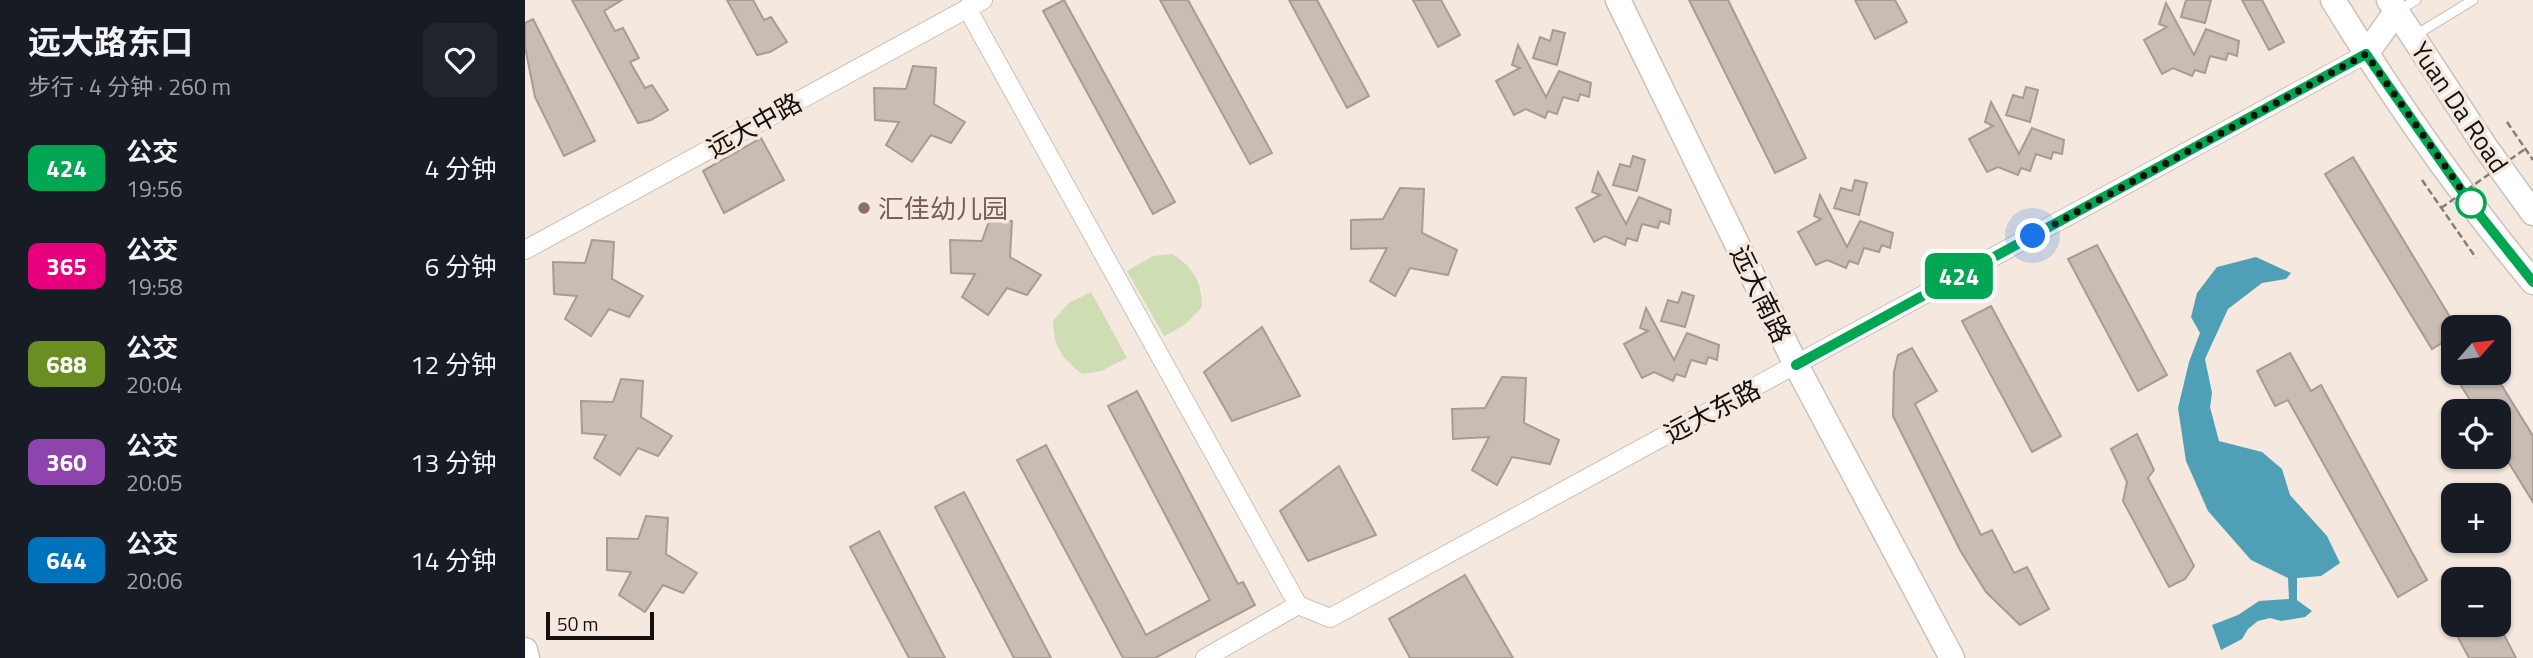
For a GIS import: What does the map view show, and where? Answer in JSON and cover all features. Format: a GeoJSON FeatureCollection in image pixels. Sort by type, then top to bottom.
{"type":"FeatureCollection","features":[{"type":"Feature","properties":{"kind":"street","name":"远大南路"},"geometry":{"type":"LineString","coordinates":[[1618,0],[1796,365],[1952,658]]}},
{"type":"Feature","properties":{"kind":"street","name":"Yuan Da Road"},"geometry":{"type":"LineString","coordinates":[[2333,0],[2366,54],[2471,204],[2533,282]]}},
{"type":"Feature","properties":{"kind":"street"},"geometry":{"type":"LineString","coordinates":[[975,4],[1298,605],[1205,658]]}},
{"type":"Feature","properties":{"kind":"street","name":"远大中路"},"geometry":{"type":"LineString","coordinates":[[525,250],[975,4]]}},
{"type":"Feature","properties":{"kind":"street","name":"Yuan Da Road"},"geometry":{"type":"LineString","coordinates":[[2400,4],[2412,37],[2533,213]]}},
{"type":"Feature","properties":{"kind":"street"},"geometry":{"type":"LineString","coordinates":[[2366,54],[2400,4]]}},
{"type":"Feature","properties":{"kind":"street"},"geometry":{"type":"LineString","coordinates":[[2366,54],[2412,37]]}},
{"type":"Feature","properties":{"kind":"street","name":"远大东路"},"geometry":{"type":"LineString","coordinates":[[1298,605],[1330,618],[2366,54]]}},
{"type":"Feature","properties":{"kind":"street"},"geometry":{"type":"LineString","coordinates":[[525,650],[527,658]]}},
{"type":"Feature","properties":{"kind":"lane"},"geometry":{"type":"LineString","coordinates":[[2412,37],[2473,0]]}},
{"type":"Feature","properties":{"kind":"path"},"geometry":{"type":"LineString","coordinates":[[2507,122],[2533,160]]}},
{"type":"Feature","properties":{"kind":"path"},"geometry":{"type":"LineString","coordinates":[[2441,208],[2525,149]]}},
{"type":"Feature","properties":{"kind":"path"},"geometry":{"type":"LineString","coordinates":[[2422,180],[2476,258]]}},
{"type":"Feature","properties":{"kind":"green space"},"geometry":{"type":"Polygon","coordinates":[[[1173,254],[1195,276],[1202,307],[1186,324],[1164,336],[1127,271],[1153,256],[1173,254]]]}},
{"type":"Feature","properties":{"kind":"green space"},"geometry":{"type":"Polygon","coordinates":[[[1091,292],[1127,358],[1101,371],[1082,374],[1060,351],[1053,321],[1069,303],[1091,292]]]}},
{"type":"Feature","properties":{"kind":"water"},"geometry":{"type":"Polygon","coordinates":[[[2256,257],[2291,273],[2286,279],[2262,283],[2228,309],[2205,359],[2212,393],[2210,407],[2219,441],[2262,452],[2282,469],[2290,495],[2327,536],[2340,563],[2321,576],[2297,578],[2297,600],[2312,611],[2305,617],[2258,621],[2248,629],[2242,639],[2221,650],[2212,625],[2238,615],[2259,601],[2289,599],[2288,578],[2251,560],[2208,511],[2186,461],[2178,408],[2189,362],[2200,333],[2191,317],[2197,293],[2217,267],[2256,257]]]}},
{"type":"Feature","properties":{"kind":"building"},"geometry":{"type":"Polygon","coordinates":[[[572,0],[622,0],[604,11],[615,31],[623,28],[639,58],[630,62],[645,88],[652,85],[668,110],[651,120],[638,123],[572,0]]]}},
{"type":"Feature","properties":{"kind":"building"},"geometry":{"type":"Polygon","coordinates":[[[727,0],[753,0],[764,20],[771,17],[787,42],[770,52],[757,55],[727,0]]]}},
{"type":"Feature","properties":{"kind":"building"},"geometry":{"type":"Polygon","coordinates":[[[1064,0],[1175,202],[1153,214],[1043,11],[1064,0]]]}},
{"type":"Feature","properties":{"kind":"building"},"geometry":{"type":"Polygon","coordinates":[[[1160,0],[1188,0],[1272,153],[1250,164],[1160,0]]]}},
{"type":"Feature","properties":{"kind":"building"},"geometry":{"type":"Polygon","coordinates":[[[1289,0],[1317,0],[1369,96],[1347,108],[1289,0]]]}},
{"type":"Feature","properties":{"kind":"building"},"geometry":{"type":"Polygon","coordinates":[[[1413,0],[1441,0],[1460,35],[1438,47],[1413,0]]]}},
{"type":"Feature","properties":{"kind":"building"},"geometry":{"type":"Polygon","coordinates":[[[1689,0],[1728,0],[1806,158],[1775,173],[1689,0]]]}},
{"type":"Feature","properties":{"kind":"building"},"geometry":{"type":"Polygon","coordinates":[[[1855,0],[1895,0],[1907,22],[1875,39],[1855,0]]]}},
{"type":"Feature","properties":{"kind":"building"},"geometry":{"type":"Polygon","coordinates":[[[2186,0],[2211,0],[2205,23],[2181,17],[2186,0]]]}},
{"type":"Feature","properties":{"kind":"building"},"geometry":{"type":"Polygon","coordinates":[[[2242,0],[2262,0],[2284,42],[2269,50],[2242,0]]]}},
{"type":"Feature","properties":{"kind":"building"},"geometry":{"type":"Polygon","coordinates":[[[2166,3],[2194,55],[2206,29],[2239,41],[2237,56],[2228,53],[2226,60],[2210,56],[2205,73],[2195,70],[2192,76],[2173,68],[2162,74],[2144,40],[2167,27],[2159,24],[2166,3]]]}},
{"type":"Feature","properties":{"kind":"building"},"geometry":{"type":"Polygon","coordinates":[[[533,19],[595,141],[564,156],[535,97],[525,47],[525,23],[533,19]]]}},
{"type":"Feature","properties":{"kind":"building"},"geometry":{"type":"Polygon","coordinates":[[[1553,30],[1565,33],[1557,65],[1533,58],[1540,37],[1550,41],[1553,30]]]}},
{"type":"Feature","properties":{"kind":"building"},"geometry":{"type":"Polygon","coordinates":[[[1518,45],[1546,97],[1559,71],[1591,83],[1589,97],[1580,94],[1578,101],[1563,97],[1557,114],[1548,111],[1545,118],[1526,109],[1514,115],[1496,81],[1520,68],[1512,65],[1518,45]]]}},
{"type":"Feature","properties":{"kind":"building"},"geometry":{"type":"Polygon","coordinates":[[[913,66],[936,68],[934,104],[965,122],[951,143],[931,135],[912,162],[886,145],[899,122],[875,120],[874,88],[906,89],[913,66]]]}},
{"type":"Feature","properties":{"kind":"building"},"geometry":{"type":"Polygon","coordinates":[[[2026,87],[2038,90],[2030,122],[2006,115],[2013,95],[2023,98],[2026,87]]]}},
{"type":"Feature","properties":{"kind":"building"},"geometry":{"type":"Polygon","coordinates":[[[1991,102],[2019,154],[2032,128],[2064,140],[2062,154],[2053,152],[2051,159],[2036,154],[2030,171],[2021,168],[2018,175],[1998,167],[1987,172],[1969,139],[1993,126],[1985,122],[1991,102]]]}},
{"type":"Feature","properties":{"kind":"building"},"geometry":{"type":"Polygon","coordinates":[[[761,138],[784,180],[724,213],[703,171],[761,138]]]}},
{"type":"Feature","properties":{"kind":"building"},"geometry":{"type":"Polygon","coordinates":[[[1633,156],[1645,160],[1637,191],[1613,185],[1620,164],[1630,167],[1633,156]]]}},
{"type":"Feature","properties":{"kind":"building"},"geometry":{"type":"Polygon","coordinates":[[[2353,157],[2449,315],[2441,315],[2441,343],[2432,349],[2325,174],[2353,157]]]}},
{"type":"Feature","properties":{"kind":"building"},"geometry":{"type":"Polygon","coordinates":[[[1598,172],[1626,224],[1639,197],[1671,210],[1669,224],[1660,221],[1658,228],[1642,224],[1637,241],[1627,238],[1625,245],[1605,236],[1594,242],[1576,208],[1600,195],[1592,192],[1598,172]]]}},
{"type":"Feature","properties":{"kind":"building"},"geometry":{"type":"Polygon","coordinates":[[[1855,180],[1867,183],[1859,215],[1834,208],[1841,188],[1852,191],[1855,180]]]}},
{"type":"Feature","properties":{"kind":"building"},"geometry":{"type":"Polygon","coordinates":[[[1400,188],[1424,189],[1422,233],[1457,250],[1448,275],[1410,268],[1395,296],[1370,281],[1387,248],[1351,249],[1351,220],[1383,219],[1400,188]]]}},
{"type":"Feature","properties":{"kind":"building"},"geometry":{"type":"Polygon","coordinates":[[[1820,195],[1847,247],[1860,221],[1893,233],[1890,248],[1882,245],[1879,252],[1864,248],[1858,264],[1849,261],[1846,268],[1827,260],[1816,265],[1798,232],[1821,219],[1814,216],[1820,195]]]}},
{"type":"Feature","properties":{"kind":"building"},"geometry":{"type":"Polygon","coordinates":[[[990,218],[1012,221],[1010,257],[1041,275],[1027,295],[1007,288],[988,315],[962,297],[975,274],[951,273],[950,240],[982,241],[990,218]]]}},
{"type":"Feature","properties":{"kind":"building"},"geometry":{"type":"Polygon","coordinates":[[[592,240],[614,242],[612,279],[643,296],[629,317],[609,309],[591,336],[565,319],[577,296],[554,294],[553,262],[585,263],[592,240]]]}},
{"type":"Feature","properties":{"kind":"building"},"geometry":{"type":"Polygon","coordinates":[[[2097,245],[2167,375],[2138,391],[2068,259],[2097,245]]]}},
{"type":"Feature","properties":{"kind":"building"},"geometry":{"type":"Polygon","coordinates":[[[1682,292],[1694,296],[1685,327],[1661,321],[1668,300],[1678,303],[1682,292]]]}},
{"type":"Feature","properties":{"kind":"building"},"geometry":{"type":"Polygon","coordinates":[[[1991,306],[2061,436],[2032,452],[1962,321],[1991,306]]]}},
{"type":"Feature","properties":{"kind":"building"},"geometry":{"type":"Polygon","coordinates":[[[1646,308],[1674,360],[1687,333],[1719,345],[1717,360],[1708,357],[1706,364],[1691,360],[1685,377],[1676,374],[1673,381],[1654,372],[1642,378],[1624,344],[1648,331],[1640,328],[1646,308]]]}},
{"type":"Feature","properties":{"kind":"building"},"geometry":{"type":"Polygon","coordinates":[[[1262,327],[1300,396],[1232,421],[1204,372],[1262,327]]]}},
{"type":"Feature","properties":{"kind":"building"},"geometry":{"type":"Polygon","coordinates":[[[1912,348],[1937,391],[1915,404],[1981,535],[1992,530],[2014,573],[2027,567],[2049,609],[2020,625],[1986,592],[1960,550],[1893,416],[1894,372],[1898,355],[1912,348]]]}},
{"type":"Feature","properties":{"kind":"building"},"geometry":{"type":"Polygon","coordinates":[[[2290,353],[2311,391],[2321,385],[2427,580],[2398,597],[2288,400],[2275,406],[2257,371],[2290,353]]]}},
{"type":"Feature","properties":{"kind":"building"},"geometry":{"type":"Polygon","coordinates":[[[1502,377],[1526,378],[1524,423],[1559,440],[1550,464],[1512,457],[1497,485],[1472,470],[1489,437],[1453,439],[1452,409],[1485,408],[1502,377]]]}},
{"type":"Feature","properties":{"kind":"building"},"geometry":{"type":"Polygon","coordinates":[[[621,379],[643,381],[641,417],[672,436],[658,456],[638,448],[620,475],[594,458],[606,435],[582,433],[581,401],[613,402],[621,379]]]}},
{"type":"Feature","properties":{"kind":"building"},"geometry":{"type":"Polygon","coordinates":[[[2461,385],[2501,385],[2510,399],[2469,399],[2461,385]]]}},
{"type":"Feature","properties":{"kind":"building"},"geometry":{"type":"Polygon","coordinates":[[[1137,391],[1238,584],[1243,582],[1255,605],[1155,658],[1123,658],[1017,460],[1046,445],[1146,635],[1210,600],[1108,406],[1137,391]]]}},
{"type":"Feature","properties":{"kind":"building"},"geometry":{"type":"Polygon","coordinates":[[[2511,400],[2533,436],[2533,502],[2511,466],[2511,400]]]}},
{"type":"Feature","properties":{"kind":"building"},"geometry":{"type":"Polygon","coordinates":[[[2137,434],[2154,470],[2148,478],[2194,566],[2185,579],[2169,587],[2123,501],[2127,482],[2111,449],[2137,434]]]}},
{"type":"Feature","properties":{"kind":"building"},"geometry":{"type":"Polygon","coordinates":[[[1339,466],[1376,535],[1308,561],[1280,511],[1339,466]]]}},
{"type":"Feature","properties":{"kind":"building"},"geometry":{"type":"Polygon","coordinates":[[[964,492],[1051,658],[1014,658],[935,507],[964,492]]]}},
{"type":"Feature","properties":{"kind":"building"},"geometry":{"type":"Polygon","coordinates":[[[646,516],[668,518],[666,554],[697,573],[683,593],[663,585],[645,612],[619,595],[631,572],[607,570],[607,538],[638,539],[646,516]]]}},
{"type":"Feature","properties":{"kind":"building"},"geometry":{"type":"Polygon","coordinates":[[[879,531],[945,658],[909,658],[850,547],[879,531]]]}},
{"type":"Feature","properties":{"kind":"building"},"geometry":{"type":"Polygon","coordinates":[[[1465,575],[1513,658],[1410,658],[1389,619],[1465,575]]]}},
{"type":"Feature","properties":{"kind":"building"},"geometry":{"type":"Polygon","coordinates":[[[2458,637],[2505,637],[2516,658],[2469,658],[2458,637]]]}},
{"type":"Feature","properties":{"kind":"bus line","name":"424"},"geometry":{"type":"LineString","coordinates":[[1796,365],[2366,54],[2471,204],[2533,282]]}},
{"type":"Feature","properties":{"kind":"place","name":"汇佳幼儿园"},"geometry":{"type":"Point","coordinates":[864,208]}},
{"type":"Feature","properties":{"kind":"route"},"geometry":{"type":"LineString","coordinates":[[2033,236],[2366,54],[2471,203]]}}]}
